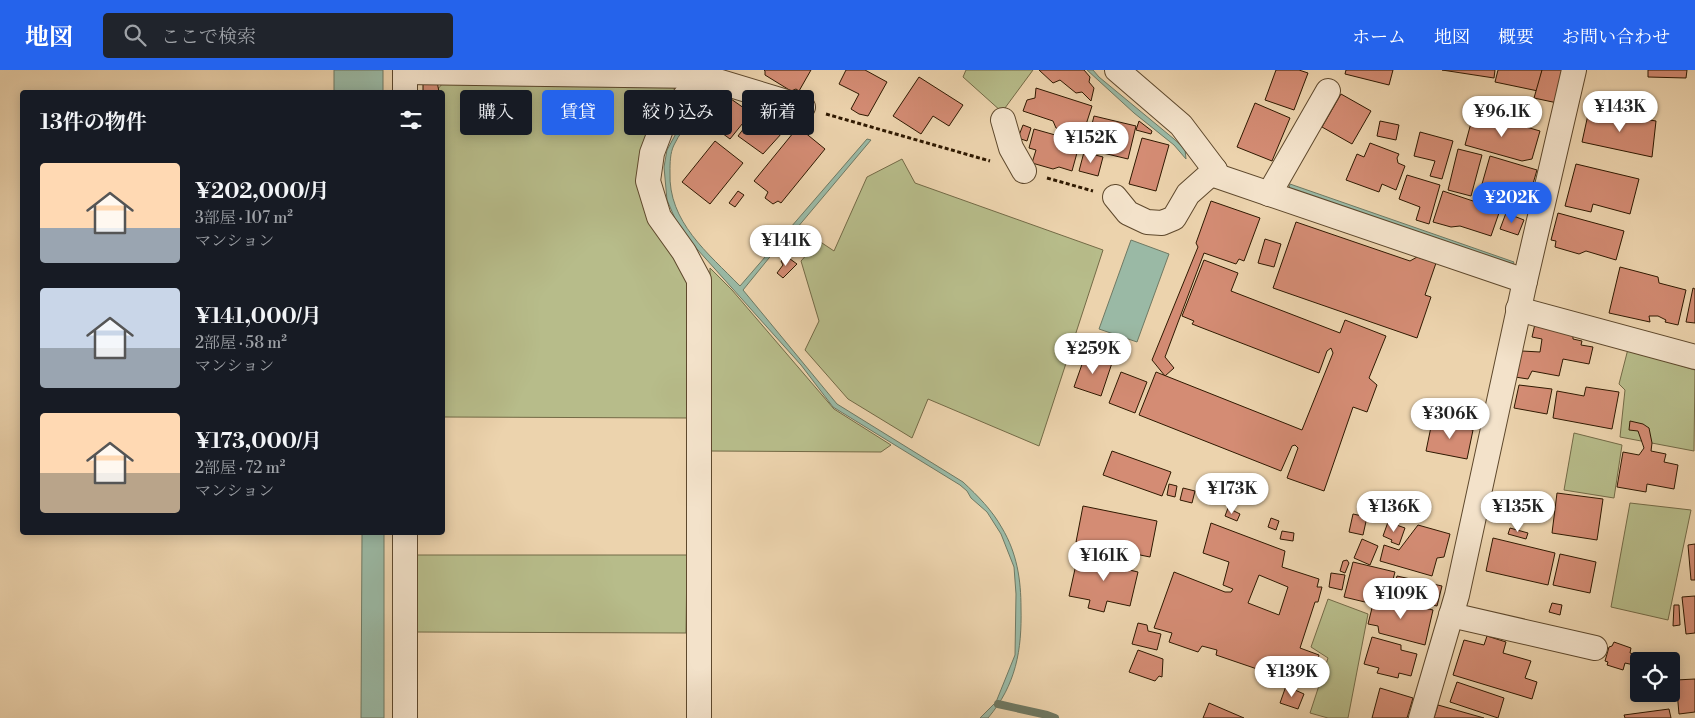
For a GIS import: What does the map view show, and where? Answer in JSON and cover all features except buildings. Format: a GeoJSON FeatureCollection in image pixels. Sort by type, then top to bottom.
{"type":"FeatureCollection","features":[{"type":"Feature","properties":{"kind":"street"},"geometry":{"type":"LineString","coordinates":[[1117,70],[1181,125],[1215,170],[1217,176],[1525,281]]}},
{"type":"Feature","properties":{"kind":"street"},"geometry":{"type":"LineString","coordinates":[[1421,718],[1457,595],[1518,310],[1574,70]]}},
{"type":"Feature","properties":{"kind":"street"},"geometry":{"type":"LineString","coordinates":[[699,718],[699,280],[684,252],[659,216],[648,181],[652,153],[663,124],[701,76]]}},
{"type":"Feature","properties":{"kind":"street"},"geometry":{"type":"LineString","coordinates":[[405,78],[701,76],[746,90]]}},
{"type":"Feature","properties":{"kind":"street"},"geometry":{"type":"LineString","coordinates":[[1269,194],[1328,90]]}},
{"type":"Feature","properties":{"kind":"street"},"geometry":{"type":"LineString","coordinates":[[1003,120],[1011,148],[1024,171]]}},
{"type":"Feature","properties":{"kind":"street"},"geometry":{"type":"LineString","coordinates":[[1115,198],[1128,213],[1147,222],[1162,223],[1174,218],[1188,194],[1215,170]]}},
{"type":"Feature","properties":{"kind":"street"},"geometry":{"type":"LineString","coordinates":[[1518,310],[1695,357]]}},
{"type":"Feature","properties":{"kind":"street"},"geometry":{"type":"LineString","coordinates":[[405,535],[405,718]]}},
{"type":"Feature","properties":{"kind":"street"},"geometry":{"type":"LineString","coordinates":[[1451,615],[1595,648]]}},
{"type":"Feature","properties":{"kind":"path"},"geometry":{"type":"LineString","coordinates":[[814,111],[1115,198]]}},
{"type":"Feature","properties":{"kind":"green space"},"geometry":{"type":"Polygon","coordinates":[[[966,70],[1033,70],[1002,112],[963,77],[966,70]]]}},
{"type":"Feature","properties":{"kind":"green space"},"geometry":{"type":"Polygon","coordinates":[[[444,82],[671,82],[675,90],[624,90],[624,135],[658,135],[641,176],[692,279],[691,418],[445,417],[445,90],[437,90],[444,82]]]}},
{"type":"Feature","properties":{"kind":"green space"},"geometry":{"type":"Polygon","coordinates":[[[902,159],[915,183],[1103,250],[1039,446],[928,399],[912,438],[848,399],[805,350],[819,321],[801,261],[819,241],[834,251],[867,177],[902,159]]]}},
{"type":"Feature","properties":{"kind":"green space"},"geometry":{"type":"Polygon","coordinates":[[[710,268],[732,290],[834,409],[891,445],[881,452],[709,451],[710,268]]]}},
{"type":"Feature","properties":{"kind":"green space"},"geometry":{"type":"Polygon","coordinates":[[[1628,349],[1695,370],[1694,451],[1620,437],[1625,390],[1619,384],[1628,349]]]}},
{"type":"Feature","properties":{"kind":"green space"},"geometry":{"type":"Polygon","coordinates":[[[1574,433],[1622,445],[1614,498],[1564,490],[1574,433]]]}},
{"type":"Feature","properties":{"kind":"green space"},"geometry":{"type":"Polygon","coordinates":[[[1630,503],[1691,510],[1668,620],[1611,607],[1630,503]]]}},
{"type":"Feature","properties":{"kind":"green space"},"geometry":{"type":"Polygon","coordinates":[[[413,555],[687,555],[686,633],[413,632],[413,555]]]}},
{"type":"Feature","properties":{"kind":"green space"},"geometry":{"type":"Polygon","coordinates":[[[1328,599],[1368,614],[1348,718],[1328,718],[1310,713],[1328,658],[1311,647],[1328,599]]]}},
{"type":"Feature","properties":{"kind":"shaded area"},"geometry":{"type":"Polygon","coordinates":[[[334,70],[383,70],[383,90],[334,90],[334,70]]]}},
{"type":"Feature","properties":{"kind":"shaded area"},"geometry":{"type":"Polygon","coordinates":[[[1087,70],[1093,70],[1174,139],[1185,149],[1186,159],[1174,145],[1134,113],[1087,70]]]}},
{"type":"Feature","properties":{"kind":"shaded area"},"geometry":{"type":"Polygon","coordinates":[[[714,85],[720,88],[718,90],[710,90],[714,85]]]}},
{"type":"Feature","properties":{"kind":"shaded area"},"geometry":{"type":"Polygon","coordinates":[[[675,135],[680,135],[673,148],[670,165],[671,190],[676,206],[683,221],[703,249],[740,286],[867,139],[871,140],[743,290],[837,404],[963,482],[994,515],[1002,528],[1015,557],[1019,577],[1021,598],[1020,638],[1011,680],[1005,693],[988,718],[980,718],[996,702],[1015,655],[1016,594],[1014,567],[1001,534],[987,512],[960,485],[833,407],[801,365],[680,230],[667,200],[664,167],[667,150],[675,135]]]}},
{"type":"Feature","properties":{"kind":"shaded area"},"geometry":{"type":"Polygon","coordinates":[[[1290,184],[1514,262],[1512,266],[1289,189],[1290,184]]]}},
{"type":"Feature","properties":{"kind":"shaded area"},"geometry":{"type":"Polygon","coordinates":[[[1131,240],[1169,254],[1137,342],[1099,329],[1131,240]]]}},
{"type":"Feature","properties":{"kind":"shaded area"},"geometry":{"type":"Polygon","coordinates":[[[362,535],[384,535],[384,718],[361,718],[362,535]]]}},
{"type":"Feature","properties":{"kind":"waterway"},"geometry":{"type":"LineString","coordinates":[[998,704],[1055,718]]}}]}
